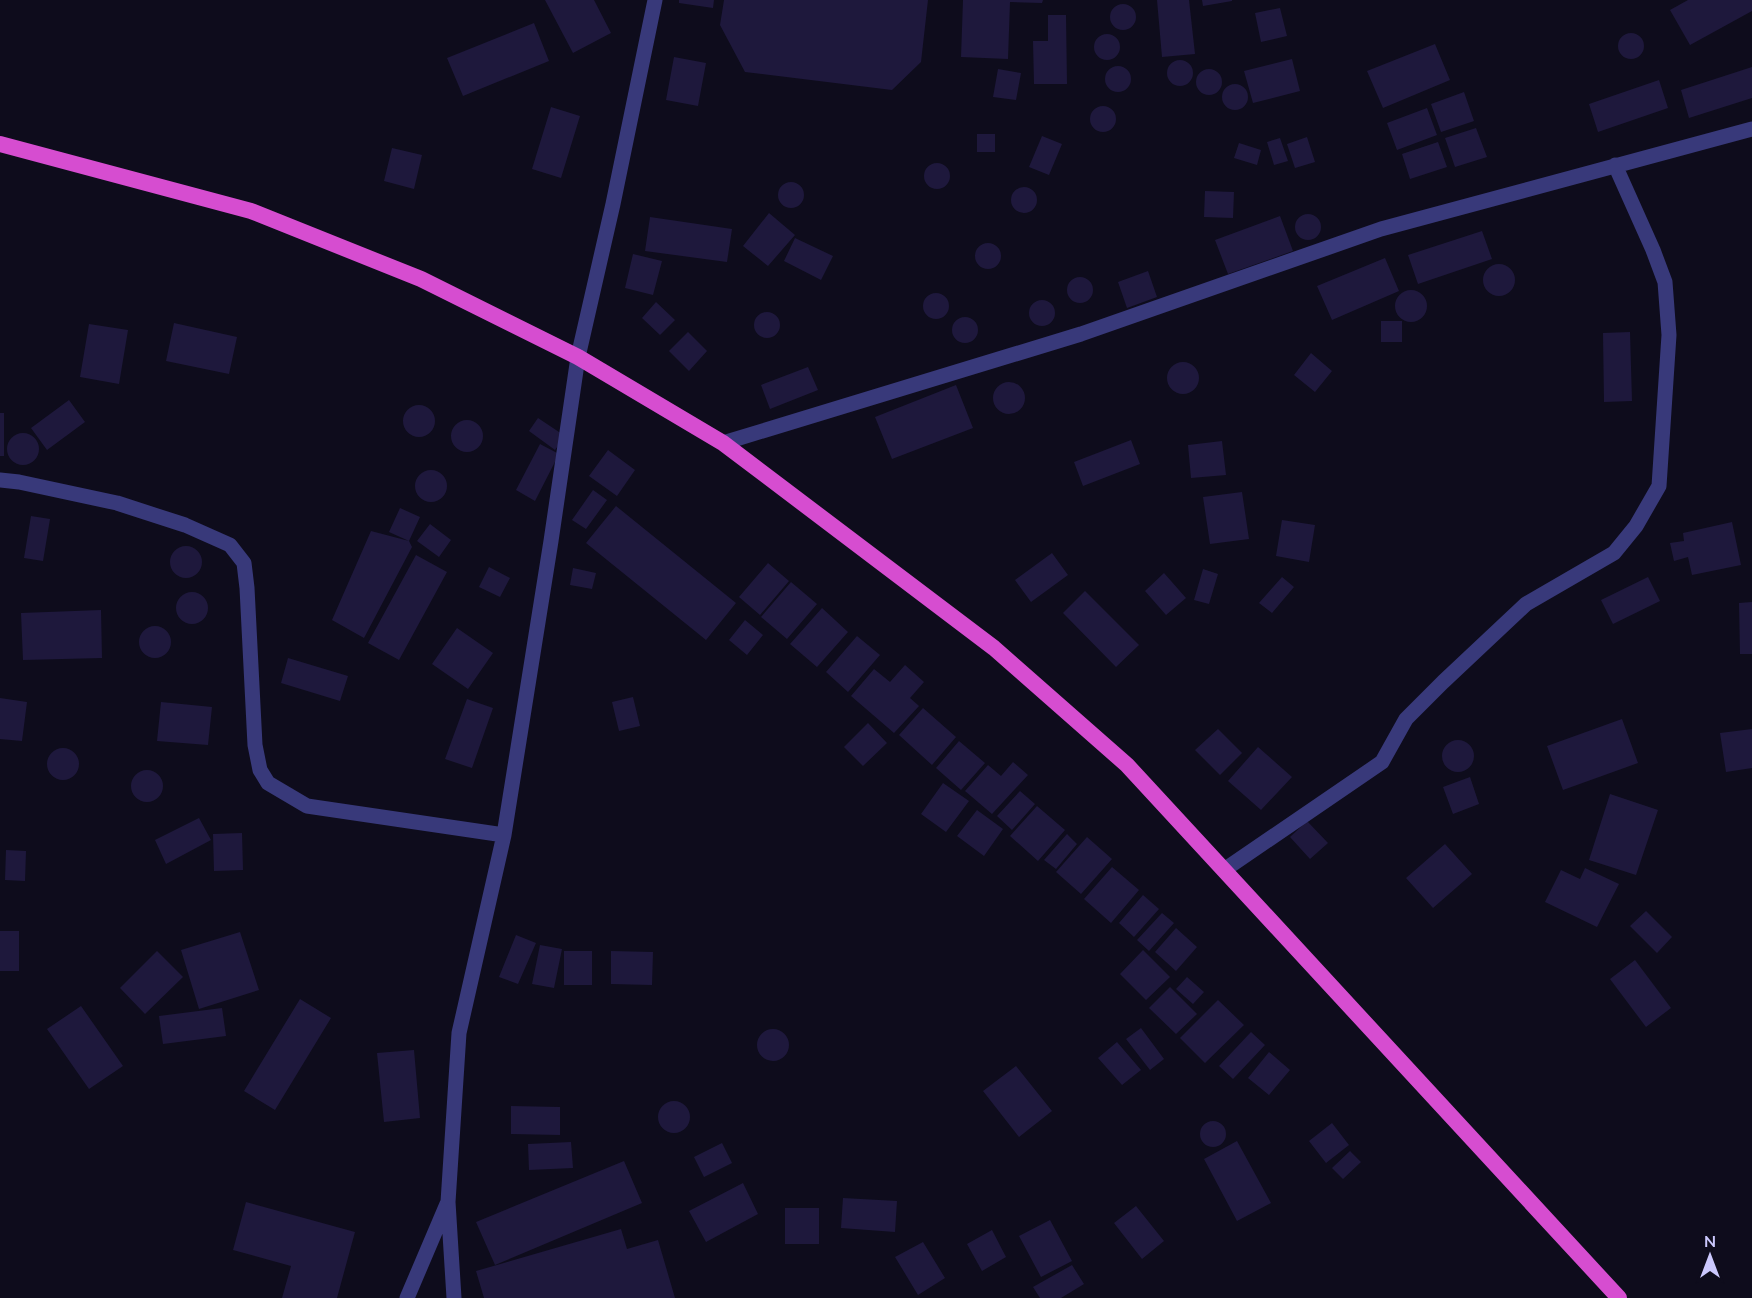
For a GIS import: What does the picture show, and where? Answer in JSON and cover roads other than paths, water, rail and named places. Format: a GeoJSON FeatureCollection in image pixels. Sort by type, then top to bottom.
{"type":"FeatureCollection","features":[{"type":"Feature","properties":{"kind":"highway"},"geometry":{"type":"LineString","coordinates":[[0,144],[251,211],[421,279],[578,357],[723,443],[994,648],[1128,765],[1619,1298]]}},
{"type":"Feature","properties":{"kind":"street"},"geometry":{"type":"LineString","coordinates":[[454,1298],[448,1202],[459,1033],[504,835],[578,357],[613,204],[655,0]]}},
{"type":"Feature","properties":{"kind":"street"},"geometry":{"type":"LineString","coordinates":[[723,443],[1081,334],[1381,229],[1752,129]]}},
{"type":"Feature","properties":{"kind":"street"},"geometry":{"type":"LineString","coordinates":[[1224,870],[1382,762],[1406,719],[1526,604],[1614,553],[1636,526],[1659,486],[1669,335],[1665,282],[1615,165]]}},
{"type":"Feature","properties":{"kind":"street"},"geometry":{"type":"LineString","coordinates":[[0,480],[117,503],[185,525],[230,545],[244,563],[255,745],[260,770],[268,783],[307,806],[504,835]]}},
{"type":"Feature","properties":{"kind":"street"},"geometry":{"type":"LineString","coordinates":[[407,1298],[448,1202]]}}]}
